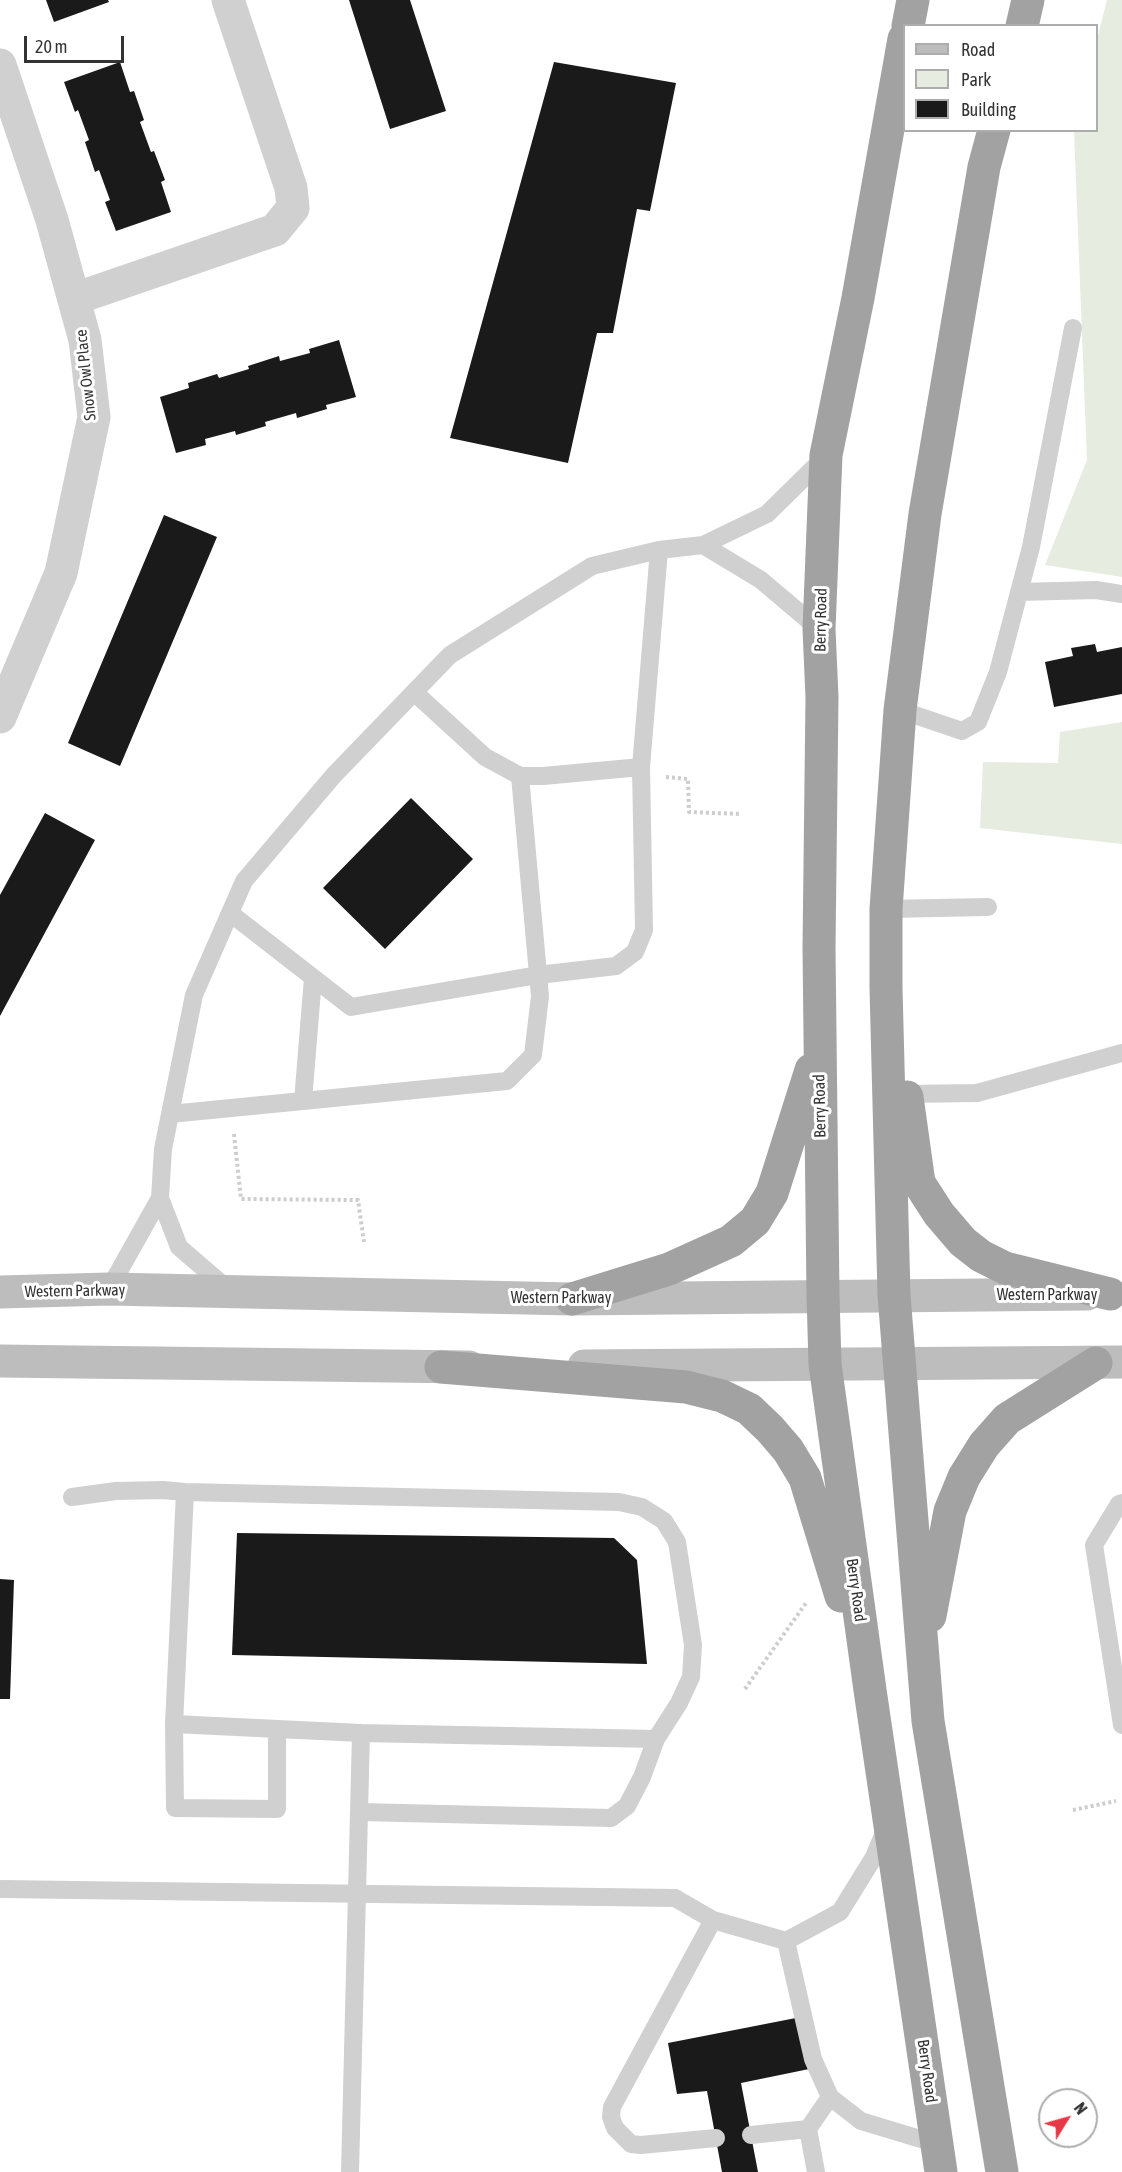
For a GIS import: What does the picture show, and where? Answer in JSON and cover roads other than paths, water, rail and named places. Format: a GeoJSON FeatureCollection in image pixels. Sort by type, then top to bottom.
{"type":"FeatureCollection","features":[{"type":"Feature","properties":{"kind":"highway"},"geometry":{"type":"LineString","coordinates":[[908,24],[913,0]]}},
{"type":"Feature","properties":{"kind":"highway"},"geometry":{"type":"LineString","coordinates":[[1022,24],[1028,0]]}},
{"type":"Feature","properties":{"kind":"highway","name":"Berry Road"},"geometry":{"type":"LineString","coordinates":[[903,45],[858,298],[826,455],[819,629],[822,696],[820,1039],[823,1295],[825,1364],[939,2158]]}},
{"type":"Feature","properties":{"kind":"highway"},"geometry":{"type":"LineString","coordinates":[[993,132],[984,167],[925,514],[900,710],[886,909],[886,988],[894,1295],[928,1721],[1002,2172]]}},
{"type":"Feature","properties":{"kind":"highway"},"geometry":{"type":"LineString","coordinates":[[886,988],[906,1094],[919,1183],[939,1214],[963,1242],[981,1256],[1005,1268],[1116,1294]]}},
{"type":"Feature","properties":{"kind":"highway"},"geometry":{"type":"LineString","coordinates":[[572,1299],[669,1269],[731,1240],[755,1221],[775,1184],[820,1039]]}},
{"type":"Feature","properties":{"kind":"highway"},"geometry":{"type":"LineString","coordinates":[[922,1656],[950,1511],[964,1477],[984,1445],[1007,1419],[1109,1362]]}},
{"type":"Feature","properties":{"kind":"highway"},"geometry":{"type":"LineString","coordinates":[[441,1367],[686,1388],[722,1396],[749,1409],[789,1450],[805,1478],[870,1690]]}},
{"type":"Feature","properties":{"kind":"main road","name":"Western Parkway"},"geometry":{"type":"LineString","coordinates":[[0,1292],[109,1289],[572,1299],[1116,1294]]}},
{"type":"Feature","properties":{"kind":"main road"},"geometry":{"type":"LineString","coordinates":[[0,1362],[441,1367],[1109,1362]]}},
{"type":"Feature","properties":{"kind":"street"},"geometry":{"type":"LineString","coordinates":[[74,299],[275,230],[293,208],[291,188],[228,0]]}},
{"type":"Feature","properties":{"kind":"street","name":"Snow Owl Place"},"geometry":{"type":"LineString","coordinates":[[0,65],[52,220],[85,340],[94,417],[62,573],[0,717]]}},
{"type":"Feature","properties":{"kind":"lane"},"geometry":{"type":"LineString","coordinates":[[900,710],[962,731],[978,722],[998,672],[1031,547],[1073,328]]}},
{"type":"Feature","properties":{"kind":"lane"},"geometry":{"type":"LineString","coordinates":[[231,1291],[179,1248],[160,1198],[163,1149],[194,995],[244,881],[334,775],[450,655],[592,566],[659,550],[703,545],[767,514],[826,455]]}},
{"type":"Feature","properties":{"kind":"lane"},"geometry":{"type":"LineString","coordinates":[[703,545],[760,580],[819,629]]}},
{"type":"Feature","properties":{"kind":"lane"},"geometry":{"type":"LineString","coordinates":[[230,913],[351,1007],[538,975],[616,966],[635,952],[644,930],[641,772],[659,550]]}},
{"type":"Feature","properties":{"kind":"lane"},"geometry":{"type":"LineString","coordinates":[[1019,592],[1096,590],[1122,594]]}},
{"type":"Feature","properties":{"kind":"lane"},"geometry":{"type":"LineString","coordinates":[[414,692],[485,757],[520,776],[641,772]]}},
{"type":"Feature","properties":{"kind":"lane"},"geometry":{"type":"LineString","coordinates":[[170,1114],[507,1082],[533,1055],[540,996],[520,776]]}},
{"type":"Feature","properties":{"kind":"lane"},"geometry":{"type":"LineString","coordinates":[[886,909],[988,907]]}},
{"type":"Feature","properties":{"kind":"lane"},"geometry":{"type":"LineString","coordinates":[[303,1101],[313,978]]}},
{"type":"Feature","properties":{"kind":"lane"},"geometry":{"type":"LineString","coordinates":[[906,1094],[977,1093],[1122,1053]]}},
{"type":"Feature","properties":{"kind":"lane"},"geometry":{"type":"LineString","coordinates":[[109,1289],[160,1198]]}},
{"type":"Feature","properties":{"kind":"lane"},"geometry":{"type":"LineString","coordinates":[[72,1497],[116,1491],[164,1490],[619,1502],[642,1507],[664,1521],[677,1542],[693,1645],[692,1677],[679,1703],[656,1739],[642,1777],[627,1806],[611,1818],[360,1812]]}},
{"type":"Feature","properties":{"kind":"lane"},"geometry":{"type":"LineString","coordinates":[[185,1492],[174,1724],[175,1808],[277,1809],[277,1729]]}},
{"type":"Feature","properties":{"kind":"lane"},"geometry":{"type":"LineString","coordinates":[[1122,1503],[1119,1504],[1094,1545],[1122,1725]]}},
{"type":"Feature","properties":{"kind":"lane"},"geometry":{"type":"LineString","coordinates":[[174,1724],[361,1733],[656,1739]]}},
{"type":"Feature","properties":{"kind":"lane"},"geometry":{"type":"LineString","coordinates":[[350,2172],[361,1733]]}},
{"type":"Feature","properties":{"kind":"lane"},"geometry":{"type":"LineString","coordinates":[[0,1889],[675,1898],[713,1920],[786,1941],[840,1912],[874,1857],[889,1820]]}},
{"type":"Feature","properties":{"kind":"lane"},"geometry":{"type":"LineString","coordinates":[[713,1920],[612,2107],[610,2117],[615,2128],[631,2144],[716,2138]]}},
{"type":"Feature","properties":{"kind":"lane"},"geometry":{"type":"LineString","coordinates":[[786,1941],[813,2059],[830,2097],[861,2121],[939,2158]]}},
{"type":"Feature","properties":{"kind":"lane"},"geometry":{"type":"LineString","coordinates":[[816,2172],[808,2129],[830,2097]]}},
{"type":"Feature","properties":{"kind":"lane"},"geometry":{"type":"LineString","coordinates":[[751,2135],[808,2129]]}}]}
